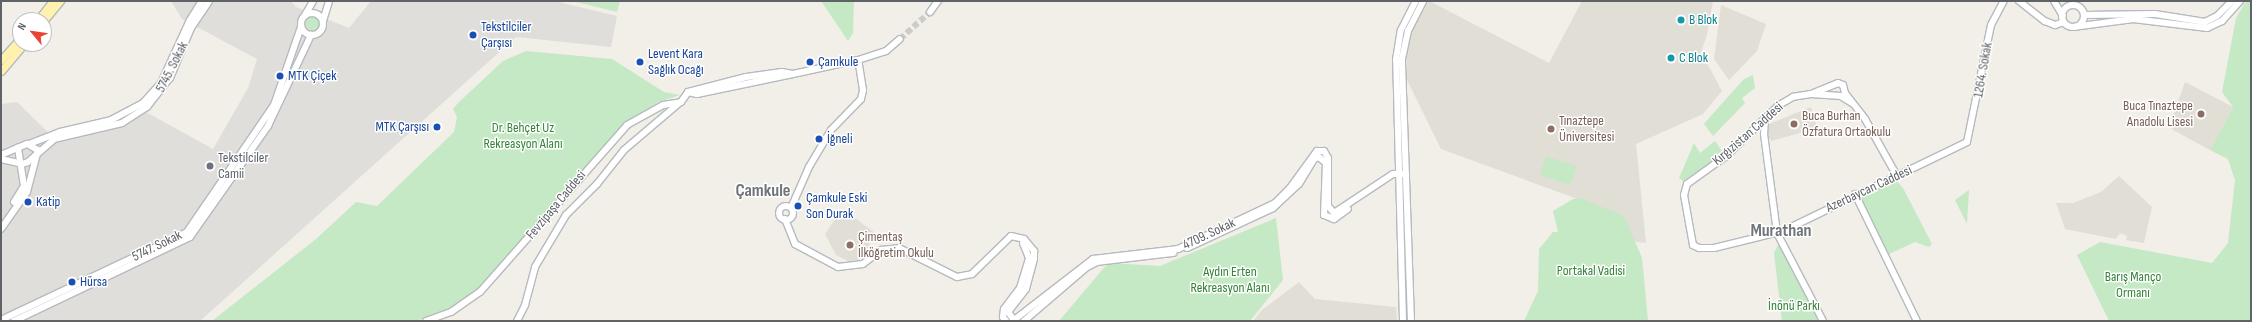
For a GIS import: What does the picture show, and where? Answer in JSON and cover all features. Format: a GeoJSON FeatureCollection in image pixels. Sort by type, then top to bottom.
{"type":"FeatureCollection","features":[{"type":"Feature","properties":{"kind":"main road"},"geometry":{"type":"LineString","coordinates":[[44,12],[53,1]]}},
{"type":"Feature","properties":{"kind":"main road"},"geometry":{"type":"LineString","coordinates":[[51,12],[60,1]]}},
{"type":"Feature","properties":{"kind":"main road"},"geometry":{"type":"LineString","coordinates":[[1,60],[12,48]]}},
{"type":"Feature","properties":{"kind":"main road"},"geometry":{"type":"LineString","coordinates":[[1,71],[17,52]]}},
{"type":"Feature","properties":{"kind":"street","name":"5745. Sokak"},"geometry":{"type":"LineString","coordinates":[[1,155],[18,147],[60,132],[111,120],[143,103],[161,83],[190,20],[202,1]]}},
{"type":"Feature","properties":{"kind":"street","name":"5745. Sokak"},"geometry":{"type":"LineString","coordinates":[[38,157],[54,139],[122,123],[147,108],[170,78],[191,28],[209,1]]}},
{"type":"Feature","properties":{"kind":"street"},"geometry":{"type":"LineString","coordinates":[[313,1],[305,15],[301,27],[311,35],[320,31],[329,1]]}},
{"type":"Feature","properties":{"kind":"street"},"geometry":{"type":"LineString","coordinates":[[930,12],[938,1]]}},
{"type":"Feature","properties":{"kind":"street"},"geometry":{"type":"LineString","coordinates":[[1411,321],[1401,176],[1396,54],[1401,30],[1416,1]]}},
{"type":"Feature","properties":{"kind":"street"},"geometry":{"type":"LineString","coordinates":[[1402,321],[1402,53],[1408,31],[1423,1]]}},
{"type":"Feature","properties":{"kind":"street","name":"1264. Sokak"},"geometry":{"type":"LineString","coordinates":[[1968,142],[1991,25],[2004,1]]}},
{"type":"Feature","properties":{"kind":"street"},"geometry":{"type":"LineString","coordinates":[[2019,1],[2045,21],[2055,24],[2064,19]]}},
{"type":"Feature","properties":{"kind":"street"},"geometry":{"type":"LineString","coordinates":[[2054,1],[2064,19],[2074,27],[2133,19],[2207,28],[2222,21],[2240,1]]}},
{"type":"Feature","properties":{"kind":"street"},"geometry":{"type":"LineString","coordinates":[[2065,1],[2081,8],[2084,15],[2082,22],[2074,27]]}},
{"type":"Feature","properties":{"kind":"street"},"geometry":{"type":"LineString","coordinates":[[2084,15],[2146,13],[2205,22],[2217,16],[2232,1]]}},
{"type":"Feature","properties":{"kind":"street"},"geometry":{"type":"LineString","coordinates":[[2064,19],[2065,9],[2072,5]]}},
{"type":"Feature","properties":{"kind":"street"},"geometry":{"type":"LineString","coordinates":[[305,15],[315,13],[323,21]]}},
{"type":"Feature","properties":{"kind":"street","name":"5747. Sokak"},"geometry":{"type":"LineString","coordinates":[[1,320],[187,232],[274,105],[301,27]]}},
{"type":"Feature","properties":{"kind":"street","name":"5747. Sokak"},"geometry":{"type":"LineString","coordinates":[[14,321],[190,237],[268,126],[311,35]]}},
{"type":"Feature","properties":{"kind":"street"},"geometry":{"type":"LineString","coordinates":[[517,321],[525,305],[535,267],[566,215],[597,184],[624,150],[658,118],[681,102],[688,92],[696,94],[858,60],[886,51],[900,40]]}},
{"type":"Feature","properties":{"kind":"street"},"geometry":{"type":"LineString","coordinates":[[785,219],[791,217],[791,208],[809,167],[831,130],[861,99],[863,90],[858,60]]}},
{"type":"Feature","properties":{"kind":"street"},"geometry":{"type":"LineString","coordinates":[[1845,90],[1837,95],[1833,90],[1836,83],[1842,83],[1852,103],[1897,176]]}},
{"type":"Feature","properties":{"kind":"street","name":"Kırgızistan Caddesi"},"geometry":{"type":"LineString","coordinates":[[1699,248],[1693,245],[1689,236],[1684,194],[1686,184],[1726,156],[1766,117],[1788,99],[1811,94],[1836,83]]}},
{"type":"Feature","properties":{"kind":"street","name":"Kırgızistan Caddesi"},"geometry":{"type":"LineString","coordinates":[[1811,94],[1837,95],[1852,103]]}},
{"type":"Feature","properties":{"kind":"street","name":"Fevzipaşa Caddesi"},"geometry":{"type":"LineString","coordinates":[[426,321],[451,312],[480,292],[627,125],[663,105],[681,102]]}},
{"type":"Feature","properties":{"kind":"street"},"geometry":{"type":"LineString","coordinates":[[1766,117],[1764,134],[1777,233],[1823,321]]}},
{"type":"Feature","properties":{"kind":"street","name":"Azerbaycan Caddesi"},"geometry":{"type":"LineString","coordinates":[[1699,248],[1714,248],[1777,233],[1856,194],[1968,142]]}},
{"type":"Feature","properties":{"kind":"street"},"geometry":{"type":"LineString","coordinates":[[1,229],[27,192],[38,157],[36,146],[29,144]]}},
{"type":"Feature","properties":{"kind":"street"},"geometry":{"type":"LineString","coordinates":[[1,221],[24,186],[22,164],[18,147]]}},
{"type":"Feature","properties":{"kind":"street","name":"4709. Sokak"},"geometry":{"type":"LineString","coordinates":[[1018,237],[1030,244],[1034,259],[1026,288],[1008,312],[1014,320],[1093,258],[1178,249],[1274,202],[1290,188],[1317,150],[1324,151],[1328,158],[1328,206],[1334,213],[1401,176]]}},
{"type":"Feature","properties":{"kind":"street"},"geometry":{"type":"LineString","coordinates":[[1,159],[22,164],[38,157]]}},
{"type":"Feature","properties":{"kind":"street","name":"4709. Sokak"},"geometry":{"type":"LineString","coordinates":[[1024,321],[1087,267],[1097,262],[1171,253],[1254,219],[1286,198],[1319,157],[1326,163],[1323,205],[1324,215],[1328,218],[1338,216],[1401,176]]}},
{"type":"Feature","properties":{"kind":"street"},"geometry":{"type":"LineString","coordinates":[[1856,194],[1917,321]]}},
{"type":"Feature","properties":{"kind":"street"},"geometry":{"type":"LineString","coordinates":[[791,208],[785,206],[780,210],[780,216],[785,219],[795,244],[838,267],[864,264],[881,250],[899,248],[957,277],[972,274],[1005,240],[1018,237],[1027,246],[1029,258],[1020,288],[1004,309],[1003,317],[1006,321]]}},
{"type":"Feature","properties":{"kind":"shaded area","name":"MTK Çarşısı"},"geometry":{"type":"Polygon","coordinates":[[[171,1],[291,1],[296,7],[349,28],[371,1],[554,1],[617,16],[611,47],[516,37],[200,321],[1,321],[1,104],[17,102],[57,141],[106,131],[146,112],[213,149],[248,88],[257,59],[182,19],[171,1]]]}},
{"type":"Feature","properties":{"kind":"shaded area","name":"Tınaztepe Üniversitesi"},"geometry":{"type":"Polygon","coordinates":[[[1429,1],[1549,63],[1582,1],[1713,1],[1707,35],[1699,58],[1708,65],[1722,91],[1703,114],[1636,144],[1646,243],[1632,241],[1624,216],[1441,149],[1407,80],[1406,49],[1413,28],[1429,1]]]}},
{"type":"Feature","properties":{"kind":"shaded area"},"geometry":{"type":"Polygon","coordinates":[[[1721,5],[1766,24],[1757,51],[1729,80],[1714,59],[1721,5]]]}},
{"type":"Feature","properties":{"kind":"shaded area","name":"Buca Tınaztepe Anadolu Lisesi"},"geometry":{"type":"Polygon","coordinates":[[[2185,82],[2233,107],[2210,150],[2173,130],[2170,125],[2185,82]]]}},
{"type":"Feature","properties":{"kind":"shaded area","name":"Buca Burhan Özfatura Ortaokulu"},"geometry":{"type":"Polygon","coordinates":[[[1811,107],[1819,134],[1800,133],[1771,141],[1768,137],[1769,124],[1811,107]]]}},
{"type":"Feature","properties":{"kind":"shaded area"},"geometry":{"type":"Polygon","coordinates":[[[2119,176],[2152,207],[2144,243],[2126,240],[2127,236],[2120,233],[2116,239],[2065,229],[2056,203],[2073,203],[2101,192],[2119,176]]]}},
{"type":"Feature","properties":{"kind":"shaded area","name":"Çimentaş İlköğretim Okulu"},"geometry":{"type":"Polygon","coordinates":[[[840,212],[851,215],[875,233],[863,258],[850,262],[836,255],[825,234],[840,212]]]}},
{"type":"Feature","properties":{"kind":"shaded area"},"geometry":{"type":"Polygon","coordinates":[[[1299,282],[1315,299],[1396,307],[1397,321],[1253,321],[1262,310],[1299,282]]]}},
{"type":"Feature","properties":{"kind":"green space"},"geometry":{"type":"Polygon","coordinates":[[[572,1],[620,1],[617,12],[572,1]]]}},
{"type":"Feature","properties":{"kind":"green space"},"geometry":{"type":"Polygon","coordinates":[[[821,1],[854,1],[853,33],[848,41],[821,1]]]}},
{"type":"Feature","properties":{"kind":"green space","name":"Barış Manço Ormanı"},"geometry":{"type":"Polygon","coordinates":[[[2246,1],[2251,1],[2251,321],[2109,321],[2077,255],[2100,242],[2212,263],[2228,243],[2235,180],[2228,159],[2210,150],[2233,107],[2222,92],[2236,18],[2246,1]]]}},
{"type":"Feature","properties":{"kind":"green space"},"geometry":{"type":"Polygon","coordinates":[[[313,16],[318,18],[320,23],[318,28],[313,30],[308,28],[306,23],[308,18],[313,16]]]}},
{"type":"Feature","properties":{"kind":"green space","name":"Dr. Behçet Uz Rekreasyon Alanı"},"geometry":{"type":"Polygon","coordinates":[[[526,51],[612,59],[664,92],[680,95],[658,102],[625,125],[561,194],[517,252],[465,303],[435,317],[411,321],[212,321],[316,239],[356,202],[377,206],[454,132],[457,117],[453,109],[458,103],[503,61],[526,51]]]}},
{"type":"Feature","properties":{"kind":"green space"},"geometry":{"type":"Polygon","coordinates":[[[1753,75],[1755,88],[1742,98],[1745,103],[1713,136],[1704,124],[1744,79],[1753,75]]]}},
{"type":"Feature","properties":{"kind":"green space"},"geometry":{"type":"Polygon","coordinates":[[[1715,141],[1724,154],[1683,181],[1679,178],[1694,143],[1700,153],[1715,141]]]}},
{"type":"Feature","properties":{"kind":"green space"},"geometry":{"type":"Polygon","coordinates":[[[1546,156],[1576,166],[1570,185],[1540,175],[1546,156]]]}},
{"type":"Feature","properties":{"kind":"green space"},"geometry":{"type":"Polygon","coordinates":[[[1895,179],[1903,188],[1932,244],[1929,247],[1915,242],[1885,256],[1858,196],[1895,179]]]}},
{"type":"Feature","properties":{"kind":"green space"},"geometry":{"type":"Polygon","coordinates":[[[1969,190],[1967,224],[1955,200],[1969,190]]]}},
{"type":"Feature","properties":{"kind":"green space","name":"Portakal Vadisi"},"geometry":{"type":"Polygon","coordinates":[[[1581,198],[1624,216],[1642,258],[1648,321],[1524,321],[1538,291],[1539,249],[1553,232],[1558,232],[1553,211],[1573,199],[1581,198]]]}},
{"type":"Feature","properties":{"kind":"green space","name":"Aydın Erten Rekreasyon Alanı"},"geometry":{"type":"Polygon","coordinates":[[[1276,218],[1283,280],[1250,321],[1059,321],[1108,263],[1160,266],[1276,218]]]}},
{"type":"Feature","properties":{"kind":"green space","name":"İnönü Parkı"},"geometry":{"type":"Polygon","coordinates":[[[1779,243],[1818,321],[1782,321],[1774,253],[1779,243]]]}},
{"type":"Feature","properties":{"kind":"tunnel"},"geometry":{"type":"LineString","coordinates":[[900,39],[930,12]]}},
{"type":"Feature","properties":{"kind":"place","name":"B Blok"},"geometry":{"type":"Point","coordinates":[1681,20]}},
{"type":"Feature","properties":{"kind":"place","name":"Tekstilciler Çarşısı"},"geometry":{"type":"Point","coordinates":[473,35]}},
{"type":"Feature","properties":{"kind":"place","name":"C Blok"},"geometry":{"type":"Point","coordinates":[1671,58]}},
{"type":"Feature","properties":{"kind":"place","name":"Levent Kara Sağlık Ocağı"},"geometry":{"type":"Point","coordinates":[640,62]}},
{"type":"Feature","properties":{"kind":"place","name":"Çamkule"},"geometry":{"type":"Point","coordinates":[810,62]}},
{"type":"Feature","properties":{"kind":"place","name":"MTK Çiçek"},"geometry":{"type":"Point","coordinates":[280,76]}},
{"type":"Feature","properties":{"kind":"place","name":"Buca Tınaztepe Anadolu Lisesi"},"geometry":{"type":"Point","coordinates":[2201,114]}},
{"type":"Feature","properties":{"kind":"place","name":"Buca Burhan Özfatura Ortaokulu"},"geometry":{"type":"Point","coordinates":[1794,124]}},
{"type":"Feature","properties":{"kind":"place","name":"MTK Çarşısı"},"geometry":{"type":"Point","coordinates":[437,127]}},
{"type":"Feature","properties":{"kind":"place","name":"Tınaztepe Üniversitesi"},"geometry":{"type":"Point","coordinates":[1551,129]}},
{"type":"Feature","properties":{"kind":"place","name":"İğneli"},"geometry":{"type":"Point","coordinates":[819,139]}},
{"type":"Feature","properties":{"kind":"place","name":"Tekstilciler Camii"},"geometry":{"type":"Point","coordinates":[210,166]}},
{"type":"Feature","properties":{"kind":"place","name":"Katip"},"geometry":{"type":"Point","coordinates":[28,202]}},
{"type":"Feature","properties":{"kind":"place","name":"Çamkule Eski Son Durak"},"geometry":{"type":"Point","coordinates":[798,206]}},
{"type":"Feature","properties":{"kind":"place","name":"Çimentaş İlköğretim Okulu"},"geometry":{"type":"Point","coordinates":[850,245]}},
{"type":"Feature","properties":{"kind":"place","name":"Hürsa"},"geometry":{"type":"Point","coordinates":[72,282]}},
{"type":"Feature","properties":{"kind":"district","name":"Çamkule"},"geometry":{"type":"Point","coordinates":[763,191]}},
{"type":"Feature","properties":{"kind":"district","name":"Murathan"},"geometry":{"type":"Point","coordinates":[1781,231]}}]}
